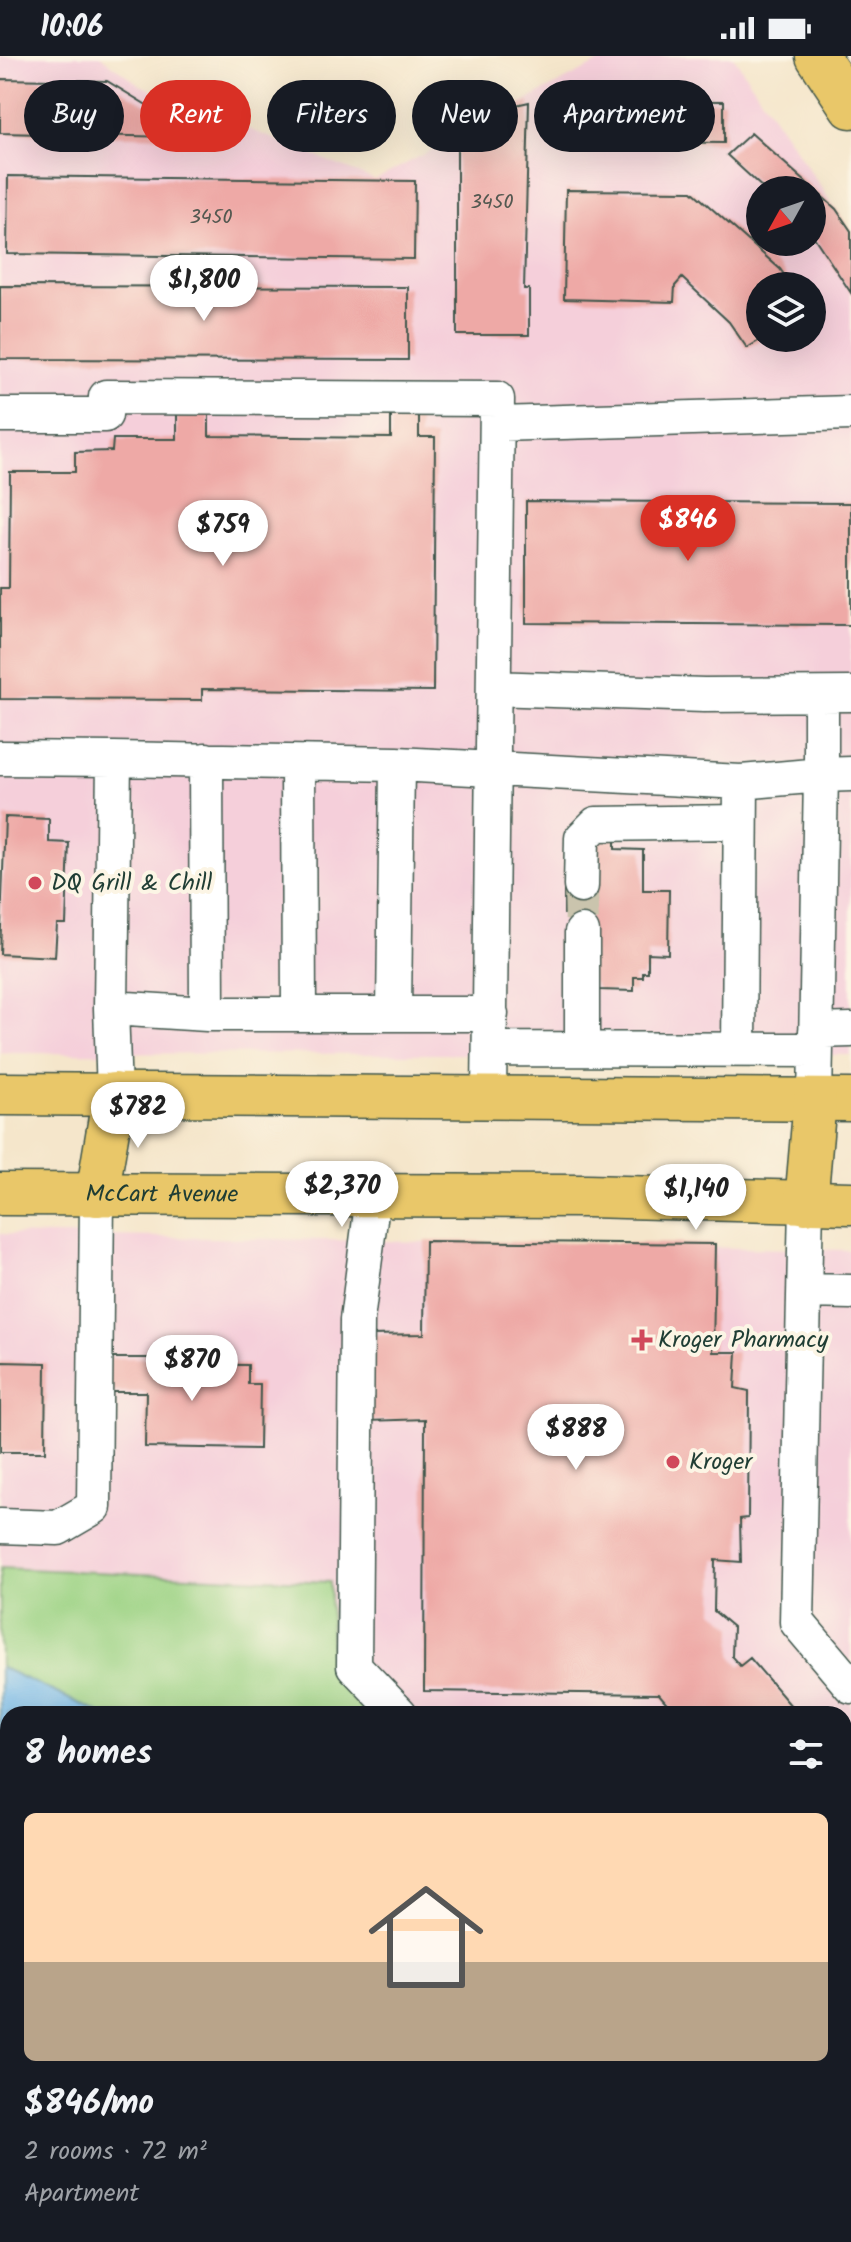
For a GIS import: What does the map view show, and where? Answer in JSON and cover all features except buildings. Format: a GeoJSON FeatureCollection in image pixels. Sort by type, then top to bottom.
{"type":"FeatureCollection","features":[{"type":"Feature","properties":{"kind":"main road"},"geometry":{"type":"LineString","coordinates":[[817,56],[851,107]]}},
{"type":"Feature","properties":{"kind":"main road"},"geometry":{"type":"LineString","coordinates":[[0,1094],[833,1100],[806,1203]]}},
{"type":"Feature","properties":{"kind":"main road"},"geometry":{"type":"LineString","coordinates":[[97,1195],[114,1094]]}},
{"type":"Feature","properties":{"kind":"main road","name":"McCart Avenue"},"geometry":{"type":"LineString","coordinates":[[0,1194],[587,1196],[851,1203]]}},
{"type":"Feature","properties":{"kind":"lane"},"geometry":{"type":"LineString","coordinates":[[0,415],[105,415],[106,397],[497,399],[489,1096]]}},
{"type":"Feature","properties":{"kind":"lane"},"geometry":{"type":"LineString","coordinates":[[497,424],[851,413]]}},
{"type":"Feature","properties":{"kind":"lane"},"geometry":{"type":"LineString","coordinates":[[494,688],[704,695],[836,694],[836,775],[816,1040],[833,1100]]}},
{"type":"Feature","properties":{"kind":"lane"},"geometry":{"type":"LineString","coordinates":[[0,758],[397,764],[741,782],[836,775]]}},
{"type":"Feature","properties":{"kind":"lane"},"geometry":{"type":"LineString","coordinates":[[114,759],[111,1008],[114,1094]]}},
{"type":"Feature","properties":{"kind":"lane"},"geometry":{"type":"LineString","coordinates":[[206,760],[207,1014]]}},
{"type":"Feature","properties":{"kind":"lane"},"geometry":{"type":"LineString","coordinates":[[298,764],[299,1014]]}},
{"type":"Feature","properties":{"kind":"lane"},"geometry":{"type":"LineString","coordinates":[[394,1011],[397,764]]}},
{"type":"Feature","properties":{"kind":"lane"},"geometry":{"type":"LineString","coordinates":[[739,1049],[741,782]]}},
{"type":"Feature","properties":{"kind":"lane"},"geometry":{"type":"LineString","coordinates":[[581,886],[582,838],[596,824],[740,822]]}},
{"type":"Feature","properties":{"kind":"lane"},"geometry":{"type":"LineString","coordinates":[[582,932],[582,1049]]}},
{"type":"Feature","properties":{"kind":"lane"},"geometry":{"type":"LineString","coordinates":[[111,1008],[207,1014],[394,1011],[491,1014]]}},
{"type":"Feature","properties":{"kind":"lane"},"geometry":{"type":"LineString","coordinates":[[490,1049],[739,1049],[816,1040],[851,1030]]}},
{"type":"Feature","properties":{"kind":"lane"},"geometry":{"type":"LineString","coordinates":[[0,1526],[58,1528],[94,1507],[97,1195]]}},
{"type":"Feature","properties":{"kind":"lane"},"geometry":{"type":"LineString","coordinates":[[373,1196],[357,1320],[354,1666],[392,1706]]}},
{"type":"Feature","properties":{"kind":"lane"},"geometry":{"type":"LineString","coordinates":[[806,1203],[797,1622],[848,1680]]}},
{"type":"Feature","properties":{"kind":"lane"},"geometry":{"type":"LineString","coordinates":[[805,1291],[851,1292]]}},
{"type":"Feature","properties":{"kind":"shaded area"},"geometry":{"type":"Polygon","coordinates":[[[0,56],[100,56],[140,85],[140,152],[251,152],[251,130],[267,136],[267,152],[306,152],[375,180],[428,152],[518,152],[518,105],[534,96],[534,152],[715,152],[715,80],[565,80],[611,56],[733,56],[813,176],[746,176],[746,256],[826,256],[826,195],[851,232],[851,1055],[0,1053],[0,56]]]}},
{"type":"Feature","properties":{"kind":"shaded area"},"geometry":{"type":"Polygon","coordinates":[[[0,1234],[851,1250],[851,1706],[374,1706],[331,1671],[330,1582],[0,1568],[0,1234]]]}},
{"type":"Feature","properties":{"kind":"green space"},"geometry":{"type":"Polygon","coordinates":[[[0,1568],[330,1582],[331,1671],[371,1706],[0,1706],[0,1568]]]}},
{"type":"Feature","properties":{"kind":"water"},"geometry":{"type":"Polygon","coordinates":[[[0,1667],[85,1706],[0,1706],[0,1667]]]}},
{"type":"Feature","properties":{"kind":"tunnel"},"geometry":{"type":"LineString","coordinates":[[581,886],[582,932]]}},
{"type":"Feature","properties":{"kind":"place","name":"DQ Grill & Chill"},"geometry":{"type":"Point","coordinates":[35,883]}},
{"type":"Feature","properties":{"kind":"place","name":"Kroger Pharmacy"},"geometry":{"type":"Point","coordinates":[642,1340]}},
{"type":"Feature","properties":{"kind":"place","name":"Kroger"},"geometry":{"type":"Point","coordinates":[673,1462]}}]}
